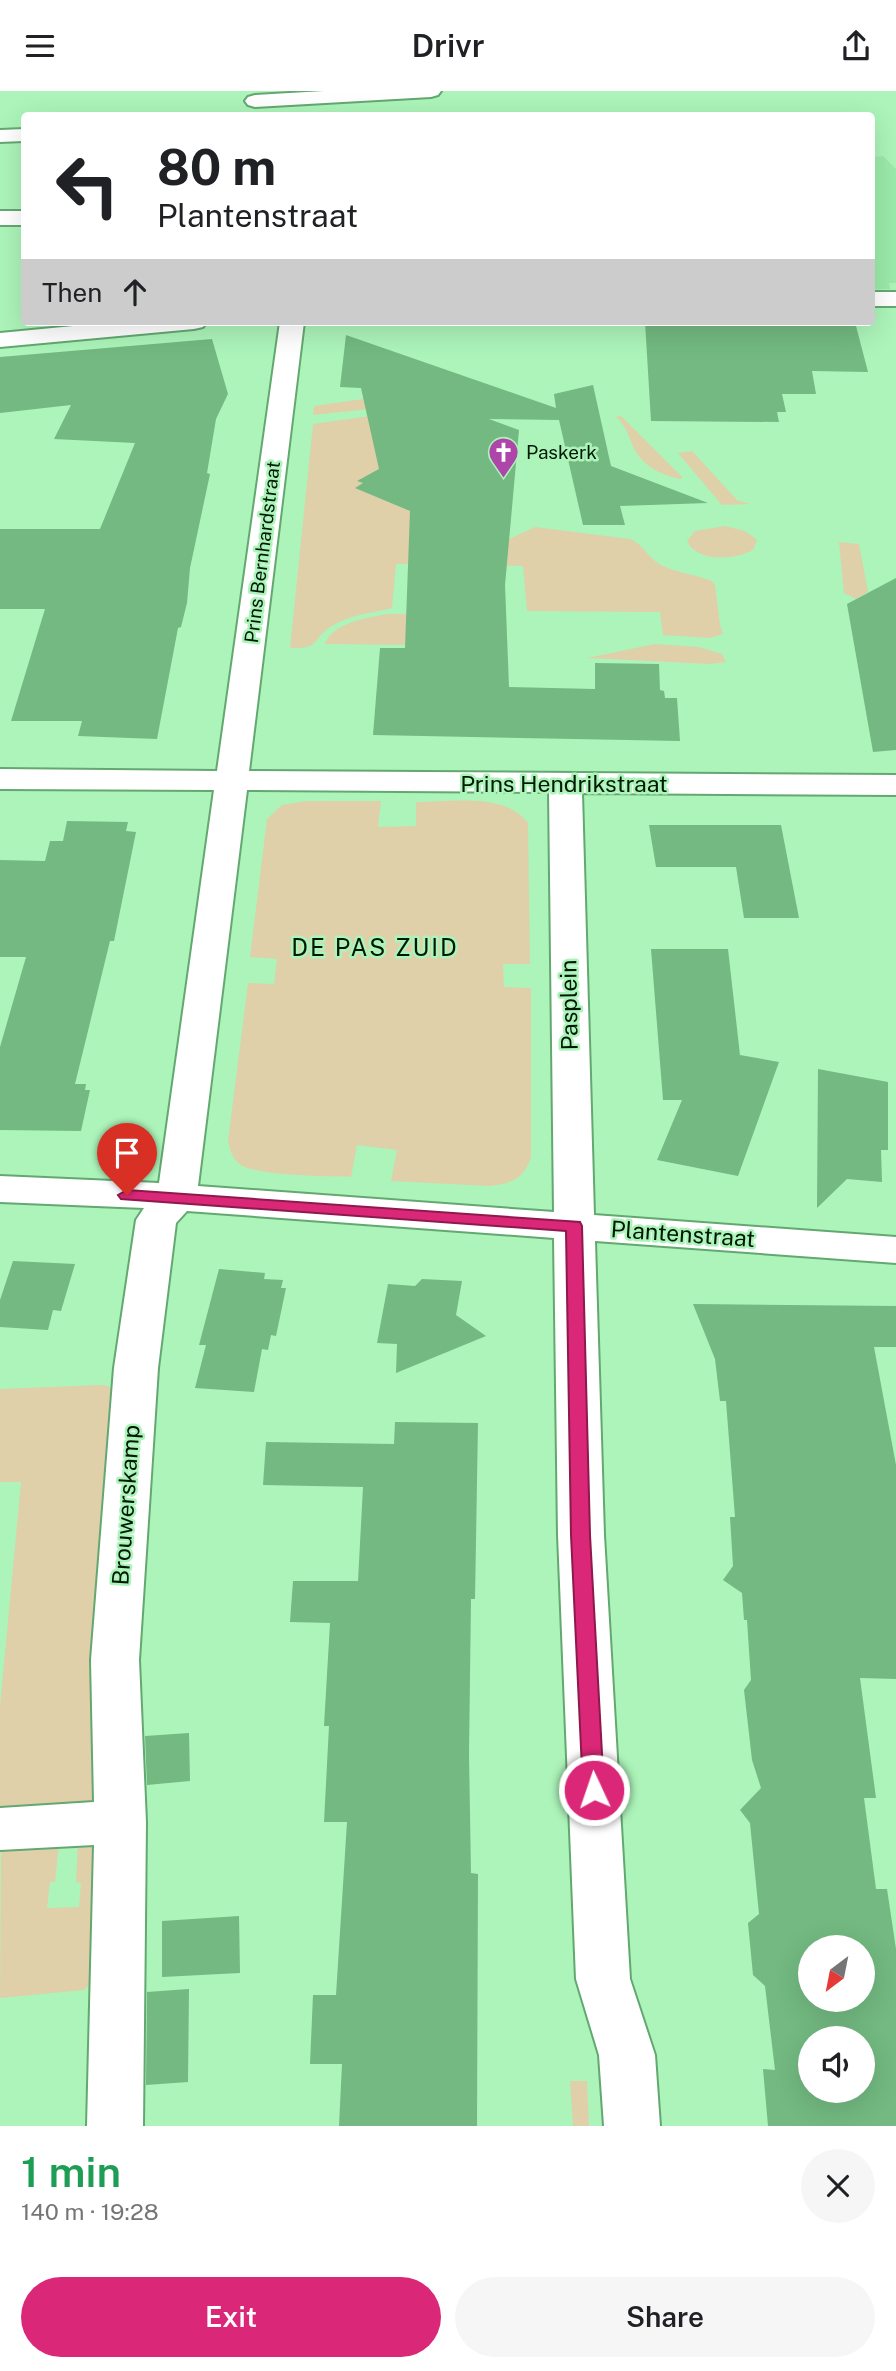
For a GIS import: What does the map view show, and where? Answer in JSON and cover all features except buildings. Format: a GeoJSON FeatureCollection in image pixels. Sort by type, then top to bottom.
{"type":"FeatureCollection","features":[{"type":"Feature","properties":{"kind":"street"},"geometry":{"type":"LineString","coordinates":[[255,102],[431,91]]}},
{"type":"Feature","properties":{"kind":"street"},"geometry":{"type":"LineString","coordinates":[[394,92],[404,112]]}},
{"type":"Feature","properties":{"kind":"street"},"geometry":{"type":"LineString","coordinates":[[0,136],[21,135]]}},
{"type":"Feature","properties":{"kind":"street"},"geometry":{"type":"LineString","coordinates":[[0,218],[21,218]]}},
{"type":"Feature","properties":{"kind":"street"},"geometry":{"type":"LineString","coordinates":[[875,299],[896,299]]}},
{"type":"Feature","properties":{"kind":"street"},"geometry":{"type":"LineString","coordinates":[[0,340],[151,326]]}},
{"type":"Feature","properties":{"kind":"street","name":"Prins Bernhardstraat"},"geometry":{"type":"LineString","coordinates":[[233,782],[291,326]]}},
{"type":"Feature","properties":{"kind":"street","name":"Prins Hendrikstraat"},"geometry":{"type":"LineString","coordinates":[[0,779],[896,785]]}},
{"type":"Feature","properties":{"kind":"street"},"geometry":{"type":"LineString","coordinates":[[177,1198],[233,782]]}},
{"type":"Feature","properties":{"kind":"street","name":"Pasplein"},"geometry":{"type":"LineString","coordinates":[[565,784],[581,1535],[603,1979],[627,2055],[632,2126]]}},
{"type":"Feature","properties":{"kind":"street","name":"Plantenstraat"},"geometry":{"type":"LineString","coordinates":[[0,1189],[177,1198],[896,1250]]}},
{"type":"Feature","properties":{"kind":"street","name":"Brouwerskamp"},"geometry":{"type":"LineString","coordinates":[[115,2126],[120,1822],[116,1660],[136,1368],[156,1220],[177,1198]]}},
{"type":"Feature","properties":{"kind":"street"},"geometry":{"type":"LineString","coordinates":[[0,1829],[120,1822]]}},
{"type":"Feature","properties":{"kind":"shaded area"},"geometry":{"type":"Polygon","coordinates":[[[883,156],[896,169],[896,283],[889,283],[890,289],[875,289],[875,157],[883,156]]]}},
{"type":"Feature","properties":{"kind":"shaded area"},"geometry":{"type":"Polygon","coordinates":[[[405,393],[398,406],[313,415],[314,406],[405,393]]]}},
{"type":"Feature","properties":{"kind":"shaded area"},"geometry":{"type":"Polygon","coordinates":[[[420,409],[447,563],[396,564],[392,608],[346,619],[325,631],[312,645],[290,648],[313,424],[420,409]]]}},
{"type":"Feature","properties":{"kind":"shaded area"},"geometry":{"type":"Polygon","coordinates":[[[621,416],[682,477],[681,479],[657,471],[642,460],[624,426],[616,417],[621,416]]]}},
{"type":"Feature","properties":{"kind":"shaded area"},"geometry":{"type":"Polygon","coordinates":[[[692,451],[737,500],[750,504],[722,505],[678,453],[692,451]]]}},
{"type":"Feature","properties":{"kind":"shaded area"},"geometry":{"type":"Polygon","coordinates":[[[725,526],[745,531],[757,540],[753,550],[736,556],[708,556],[692,548],[687,541],[695,531],[725,526]]]}},
{"type":"Feature","properties":{"kind":"shaded area"},"geometry":{"type":"Polygon","coordinates":[[[535,527],[630,539],[659,564],[712,581],[715,585],[723,634],[710,638],[663,635],[660,612],[527,611],[523,566],[494,565],[494,546],[535,527]]]}},
{"type":"Feature","properties":{"kind":"shaded area"},"geometry":{"type":"Polygon","coordinates":[[[839,542],[859,544],[868,592],[856,599],[844,593],[839,542]]]}},
{"type":"Feature","properties":{"kind":"shaded area"},"geometry":{"type":"Polygon","coordinates":[[[387,614],[407,614],[412,645],[325,644],[335,631],[343,626],[387,614]]]}},
{"type":"Feature","properties":{"kind":"shaded area"},"geometry":{"type":"Polygon","coordinates":[[[655,644],[699,647],[722,654],[726,662],[710,664],[587,658],[655,644]]]}},
{"type":"Feature","properties":{"kind":"shaded area"},"geometry":{"type":"Polygon","coordinates":[[[460,800],[506,807],[518,813],[528,823],[530,964],[503,964],[504,987],[531,988],[531,1157],[525,1171],[516,1179],[489,1186],[391,1181],[397,1150],[357,1145],[351,1177],[294,1175],[250,1169],[233,1157],[228,1141],[248,983],[274,984],[277,959],[250,957],[267,819],[282,805],[306,801],[381,801],[378,827],[416,826],[416,802],[460,800]]]}},
{"type":"Feature","properties":{"kind":"shaded area"},"geometry":{"type":"Polygon","coordinates":[[[108,1386],[114,1392],[99,1800],[90,1807],[0,1815],[0,1706],[21,1482],[0,1482],[0,1389],[108,1386]]]}},
{"type":"Feature","properties":{"kind":"shaded area"},"geometry":{"type":"Polygon","coordinates":[[[78,1842],[98,1850],[90,1984],[84,1990],[0,1998],[1,1846],[59,1843],[55,1882],[50,1882],[47,1908],[79,1907],[81,1883],[76,1882],[78,1842]]]}},
{"type":"Feature","properties":{"kind":"shaded area"},"geometry":{"type":"Polygon","coordinates":[[[570,2081],[587,2081],[589,2126],[573,2126],[570,2081]]]}},
{"type":"Feature","properties":{"kind":"place","name":"Paskerk"},"geometry":{"type":"Point","coordinates":[503,479]}},
{"type":"Feature","properties":{"kind":"district","name":"DE PAS ZUID"},"geometry":{"type":"Point","coordinates":[375,948]}},
{"type":"Feature","properties":{"kind":"route"},"geometry":{"type":"LineString","coordinates":[[127,1195],[574,1226],[581,1535],[594,1790]]}}]}
